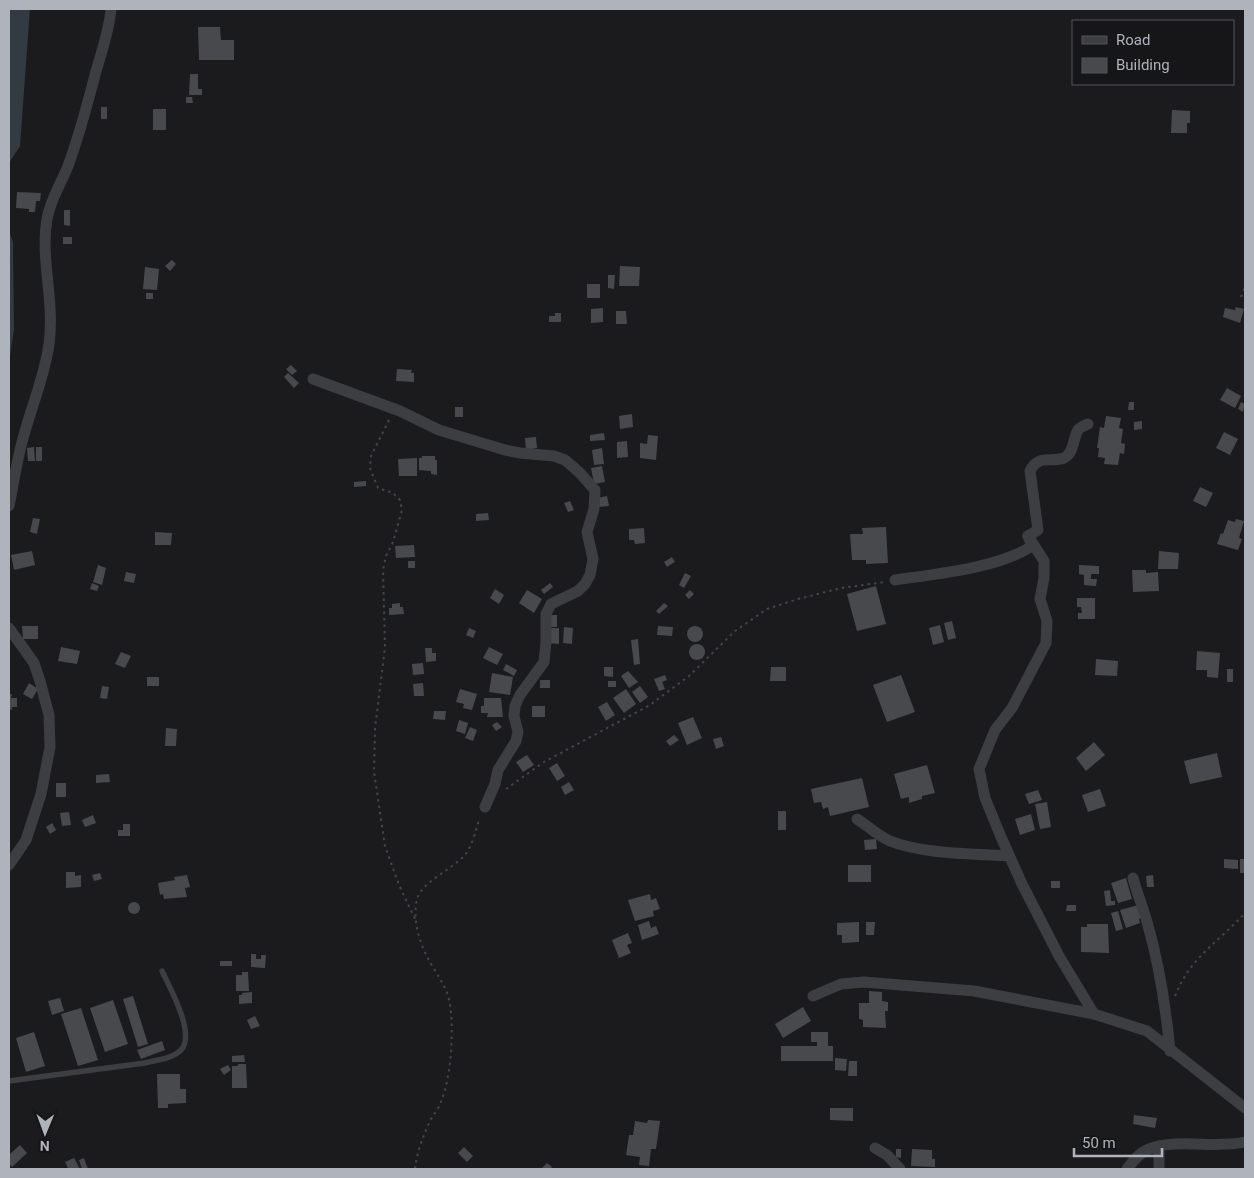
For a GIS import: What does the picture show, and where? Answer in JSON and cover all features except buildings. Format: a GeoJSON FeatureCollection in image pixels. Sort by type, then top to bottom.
{"type":"FeatureCollection","features":[{"type":"Feature","properties":{"kind":"street"},"geometry":{"type":"LineString","coordinates":[[9,506],[24,435],[49,345],[51,307],[45,238],[47,218],[52,198],[66,171],[77,141],[108,31],[110,9]]}},
{"type":"Feature","properties":{"kind":"street"},"geometry":{"type":"LineString","coordinates":[[313,379],[400,411],[439,430],[465,437],[487,446],[520,453],[554,456],[565,460],[595,490],[594,508],[587,532],[593,559],[590,575],[578,591],[551,604],[546,614],[544,662],[520,695],[515,706],[514,716],[518,732],[516,741],[498,770],[484,807]]}},
{"type":"Feature","properties":{"kind":"street"},"geometry":{"type":"LineString","coordinates":[[1028,536],[1038,530],[1030,472],[1033,465],[1041,460],[1064,458],[1070,453],[1079,429],[1088,424]]}},
{"type":"Feature","properties":{"kind":"street"},"geometry":{"type":"LineString","coordinates":[[895,580],[1001,561],[1021,554],[1032,546],[1028,536]]}},
{"type":"Feature","properties":{"kind":"street"},"geometry":{"type":"LineString","coordinates":[[1028,536],[1044,561],[1044,578],[1040,599],[1047,621],[1046,643],[1012,708],[995,730],[979,769],[985,798],[1009,856],[1059,956],[1094,1014]]}},
{"type":"Feature","properties":{"kind":"street"},"geometry":{"type":"LineString","coordinates":[[9,628],[34,663],[49,715],[50,747],[41,794],[26,840],[9,865]]}},
{"type":"Feature","properties":{"kind":"street"},"geometry":{"type":"LineString","coordinates":[[857,820],[888,840],[910,847],[1009,856]]}},
{"type":"Feature","properties":{"kind":"street"},"geometry":{"type":"LineString","coordinates":[[1133,878],[1139,902],[1147,921],[1167,1016],[1170,1051]]}},
{"type":"Feature","properties":{"kind":"street"},"geometry":{"type":"LineString","coordinates":[[813,996],[841,984],[864,982],[974,991],[1094,1014],[1147,1031],[1170,1051],[1181,1057],[1245,1108]]}},
{"type":"Feature","properties":{"kind":"street"},"geometry":{"type":"LineString","coordinates":[[1127,1169],[1136,1158],[1148,1149],[1159,1146],[1170,1144],[1232,1145],[1245,1142]]}},
{"type":"Feature","properties":{"kind":"street"},"geometry":{"type":"LineString","coordinates":[[1159,1146],[1159,1169]]}},
{"type":"Feature","properties":{"kind":"street"},"geometry":{"type":"LineString","coordinates":[[875,1148],[887,1155],[900,1169]]}},
{"type":"Feature","properties":{"kind":"lane"},"geometry":{"type":"LineString","coordinates":[[9,1080],[144,1063],[166,1058],[180,1050],[186,1041],[184,1022],[162,971]]}},
{"type":"Feature","properties":{"kind":"path"},"geometry":{"type":"LineString","coordinates":[[1241,297],[1245,287]]}},
{"type":"Feature","properties":{"kind":"path"},"geometry":{"type":"LineString","coordinates":[[400,411],[394,414],[388,422],[372,456],[370,468],[378,488],[394,493],[400,500],[402,510],[383,570],[385,647],[375,729],[374,772],[385,846],[399,885],[416,920],[421,945],[432,966],[444,982],[450,1004],[451,1038],[448,1078],[442,1100],[422,1138],[416,1157],[415,1169]]}},
{"type":"Feature","properties":{"kind":"path"},"geometry":{"type":"LineString","coordinates":[[499,794],[544,762],[650,705],[689,676],[735,631],[767,609],[841,588],[895,580]]}},
{"type":"Feature","properties":{"kind":"path"},"geometry":{"type":"LineString","coordinates":[[416,920],[418,898],[424,886],[466,855],[484,807]]}},
{"type":"Feature","properties":{"kind":"path"},"geometry":{"type":"LineString","coordinates":[[1167,1016],[1179,984],[1198,957],[1245,913]]}},
{"type":"Feature","properties":{"kind":"shaded area"},"geometry":{"type":"Polygon","coordinates":[[[9,9],[30,9],[20,146],[9,163],[9,9]]]}},
{"type":"Feature","properties":{"kind":"shaded area"},"geometry":{"type":"Polygon","coordinates":[[[9,231],[13,242],[14,329],[9,363],[9,231]]]}}]}
